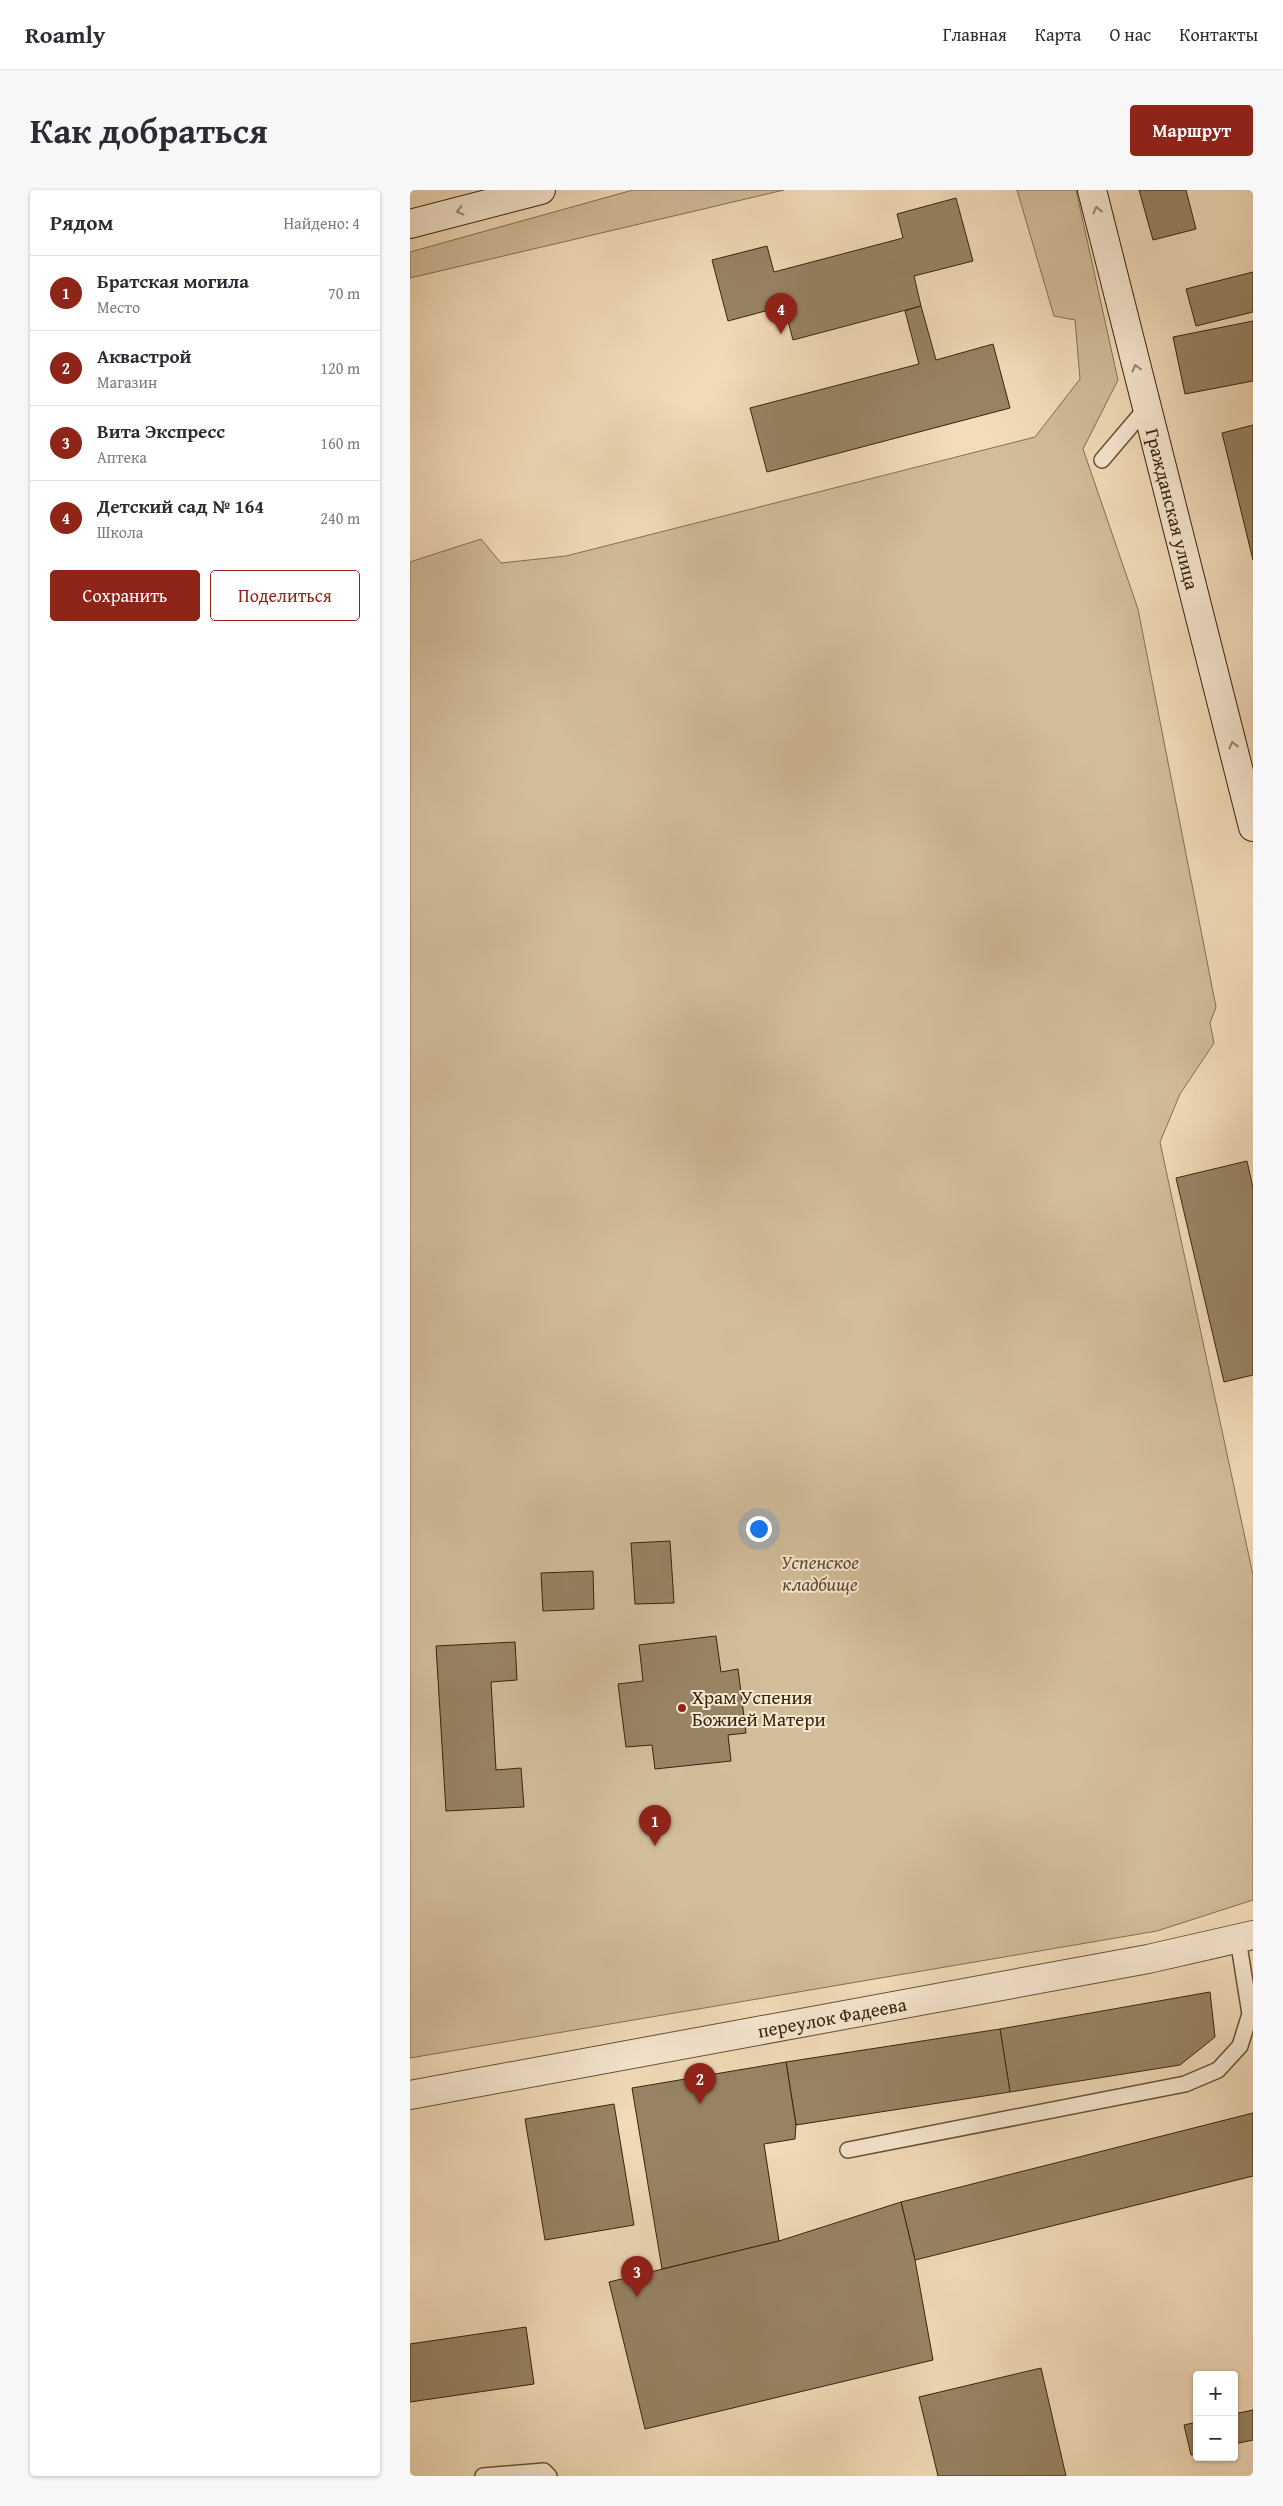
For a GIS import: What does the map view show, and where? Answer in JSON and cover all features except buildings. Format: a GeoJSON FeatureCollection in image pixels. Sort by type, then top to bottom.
{"type":"FeatureCollection","features":[{"type":"Feature","properties":{"kind":"street"},"geometry":{"type":"LineString","coordinates":[[410,224],[542,190]]}},
{"type":"Feature","properties":{"kind":"street","name":"Гражданская улица"},"geometry":{"type":"LineString","coordinates":[[1092,190],[1253,827]]}},
{"type":"Feature","properties":{"kind":"street","name":"переулок Фадеева"},"geometry":{"type":"LineString","coordinates":[[410,2095],[1148,1959],[1245,1937]]}},
{"type":"Feature","properties":{"kind":"lane"},"geometry":{"type":"LineString","coordinates":[[1102,460],[1147,407]]}},
{"type":"Feature","properties":{"kind":"lane"},"geometry":{"type":"LineString","coordinates":[[848,2150],[1185,2084],[1218,2070],[1240,2046],[1250,2014],[1245,1937]]}},
{"type":"Feature","properties":{"kind":"lane"},"geometry":{"type":"LineString","coordinates":[[483,2476],[544,2471],[549,2476]]}},
{"type":"Feature","properties":{"kind":"green space"},"geometry":{"type":"Polygon","coordinates":[[[633,190],[784,190],[410,278],[410,252],[633,190]]]}},
{"type":"Feature","properties":{"kind":"green space","name":"Успенское кладбище"},"geometry":{"type":"Polygon","coordinates":[[[1017,190],[1076,190],[1118,380],[1083,449],[1138,609],[1216,1007],[1210,1023],[1214,1043],[1180,1094],[1160,1142],[1253,1575],[1253,1900],[1157,1931],[410,2058],[410,562],[481,539],[501,563],[566,556],[1035,437],[1080,379],[1075,320],[1054,316],[1017,190]]]}},
{"type":"Feature","properties":{"kind":"place","name":"Детский сад № 164"},"geometry":{"type":"Point","coordinates":[781,334]}},
{"type":"Feature","properties":{"kind":"place","name":"Храм Успения Божией Матери"},"geometry":{"type":"Point","coordinates":[682,1708]}},
{"type":"Feature","properties":{"kind":"place","name":"Братская могила"},"geometry":{"type":"Point","coordinates":[655,1846]}},
{"type":"Feature","properties":{"kind":"place","name":"Аквастрой"},"geometry":{"type":"Point","coordinates":[700,2104]}},
{"type":"Feature","properties":{"kind":"place","name":"Вита Экспресс"},"geometry":{"type":"Point","coordinates":[637,2297]}}]}
